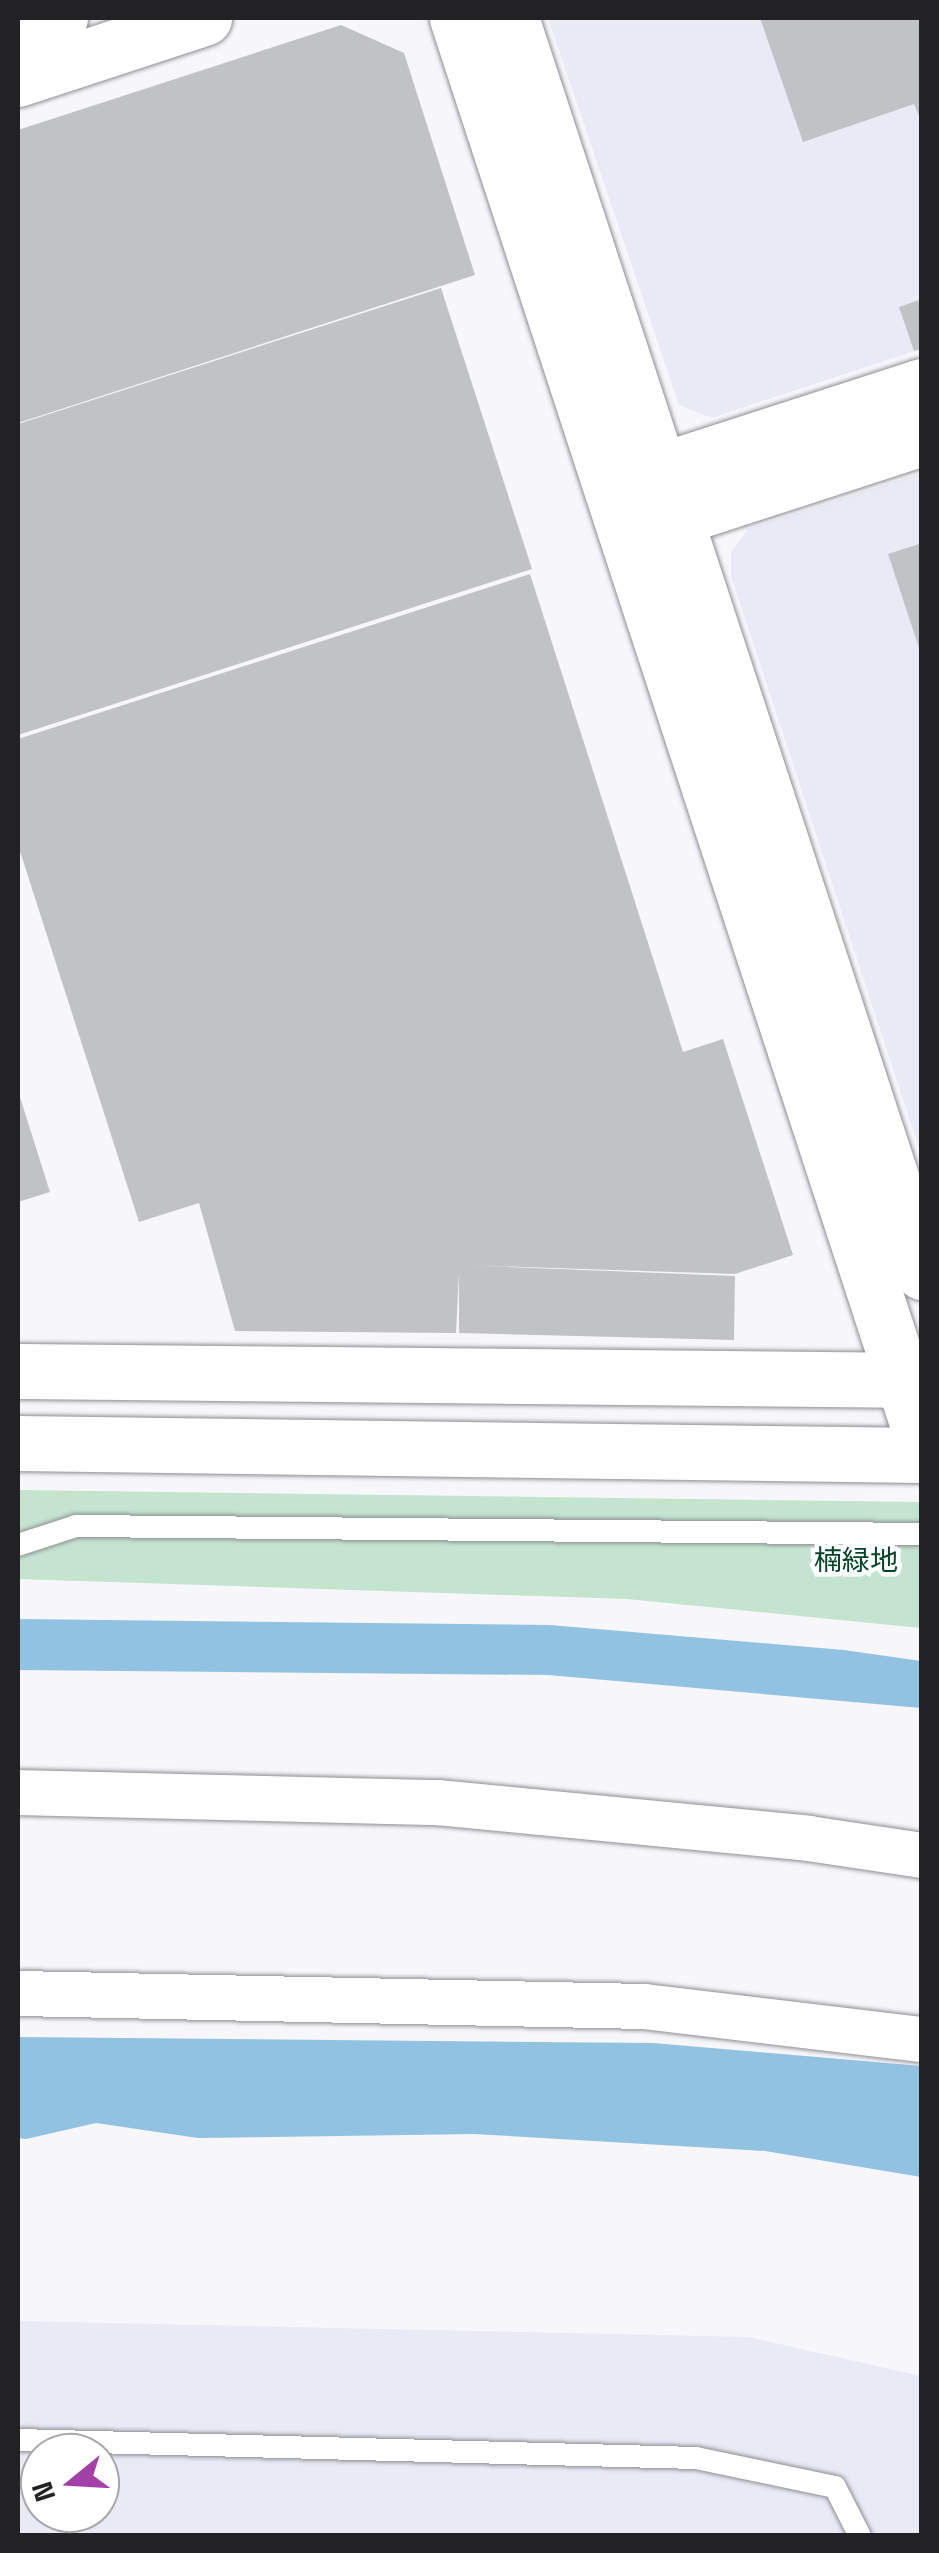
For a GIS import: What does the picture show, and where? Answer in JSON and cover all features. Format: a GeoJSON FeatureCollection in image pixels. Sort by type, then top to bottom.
{"type":"FeatureCollection","features":[{"type":"Feature","properties":{"kind":"street"},"geometry":{"type":"LineString","coordinates":[[18,32],[60,18]]}},
{"type":"Feature","properties":{"kind":"street"},"geometry":{"type":"LineString","coordinates":[[18,78],[204,18]]}},
{"type":"Feature","properties":{"kind":"street"},"geometry":{"type":"LineString","coordinates":[[457,18],[645,502],[922,1272]]}},
{"type":"Feature","properties":{"kind":"street"},"geometry":{"type":"LineString","coordinates":[[511,18],[645,502],[912,1380],[922,1438]]}},
{"type":"Feature","properties":{"kind":"street"},"geometry":{"type":"LineString","coordinates":[[645,502],[922,386]]}},
{"type":"Feature","properties":{"kind":"street"},"geometry":{"type":"LineString","coordinates":[[645,502],[922,438]]}},
{"type":"Feature","properties":{"kind":"street"},"geometry":{"type":"LineString","coordinates":[[18,1371],[912,1380]]}},
{"type":"Feature","properties":{"kind":"street"},"geometry":{"type":"LineString","coordinates":[[18,1443],[922,1454]]}},
{"type":"Feature","properties":{"kind":"street"},"geometry":{"type":"LineString","coordinates":[[18,1792],[437,1802],[922,1856]]}},
{"type":"Feature","properties":{"kind":"street"},"geometry":{"type":"LineString","coordinates":[[18,1992],[644,2006],[922,2039]]}},
{"type":"Feature","properties":{"kind":"lane"},"geometry":{"type":"LineString","coordinates":[[18,1544],[76,1526],[922,1534]]}},
{"type":"Feature","properties":{"kind":"lane"},"geometry":{"type":"LineString","coordinates":[[18,2440],[696,2458],[835,2487],[860,2536]]}},
{"type":"Feature","properties":{"kind":"shaded area"},"geometry":{"type":"Polygon","coordinates":[[[548,18],[921,18],[921,349],[711,418],[679,405],[548,18]]]}},
{"type":"Feature","properties":{"kind":"shaded area"},"geometry":{"type":"Polygon","coordinates":[[[921,473],[921,1154],[731,576],[731,552],[748,529],[921,473]]]}},
{"type":"Feature","properties":{"kind":"shaded area"},"geometry":{"type":"Polygon","coordinates":[[[18,2321],[749,2337],[921,2376],[921,2535],[18,2536],[18,2321]]]}},
{"type":"Feature","properties":{"kind":"green space","name":"楠緑地"},"geometry":{"type":"Polygon","coordinates":[[[18,1490],[921,1502],[921,1628],[627,1599],[18,1579],[18,1490]]]}},
{"type":"Feature","properties":{"kind":"water"},"geometry":{"type":"Polygon","coordinates":[[[18,1619],[550,1625],[844,1650],[921,1661],[921,1708],[548,1675],[18,1670],[18,1619]]]}},
{"type":"Feature","properties":{"kind":"water"},"geometry":{"type":"Polygon","coordinates":[[[18,2037],[653,2043],[921,2066],[921,2177],[765,2151],[474,2134],[198,2138],[96,2123],[18,2138],[18,2037]]]}},
{"type":"Feature","properties":{"kind":"building"},"geometry":{"type":"Polygon","coordinates":[[[760,18],[922,18],[922,123],[914,104],[803,142],[760,18]]]}},
{"type":"Feature","properties":{"kind":"building"},"geometry":{"type":"Polygon","coordinates":[[[341,25],[404,53],[475,275],[18,423],[18,130],[341,25]]]}},
{"type":"Feature","properties":{"kind":"building"},"geometry":{"type":"Polygon","coordinates":[[[441,288],[532,569],[18,735],[18,424],[441,288]]]}},
{"type":"Feature","properties":{"kind":"building"},"geometry":{"type":"Polygon","coordinates":[[[922,299],[922,349],[914,351],[899,307],[922,299]]]}},
{"type":"Feature","properties":{"kind":"building"},"geometry":{"type":"Polygon","coordinates":[[[922,543],[922,654],[921,654],[888,554],[922,543]]]}},
{"type":"Feature","properties":{"kind":"building"},"geometry":{"type":"Polygon","coordinates":[[[530,574],[683,1052],[723,1039],[793,1255],[735,1274],[459,1265],[735,1276],[734,1340],[459,1333],[459,1273],[456,1333],[235,1331],[199,1203],[139,1222],[18,845],[18,739],[530,574]]]}},
{"type":"Feature","properties":{"kind":"building"},"geometry":{"type":"Polygon","coordinates":[[[18,1091],[50,1192],[18,1202],[18,1091]]]}}]}
